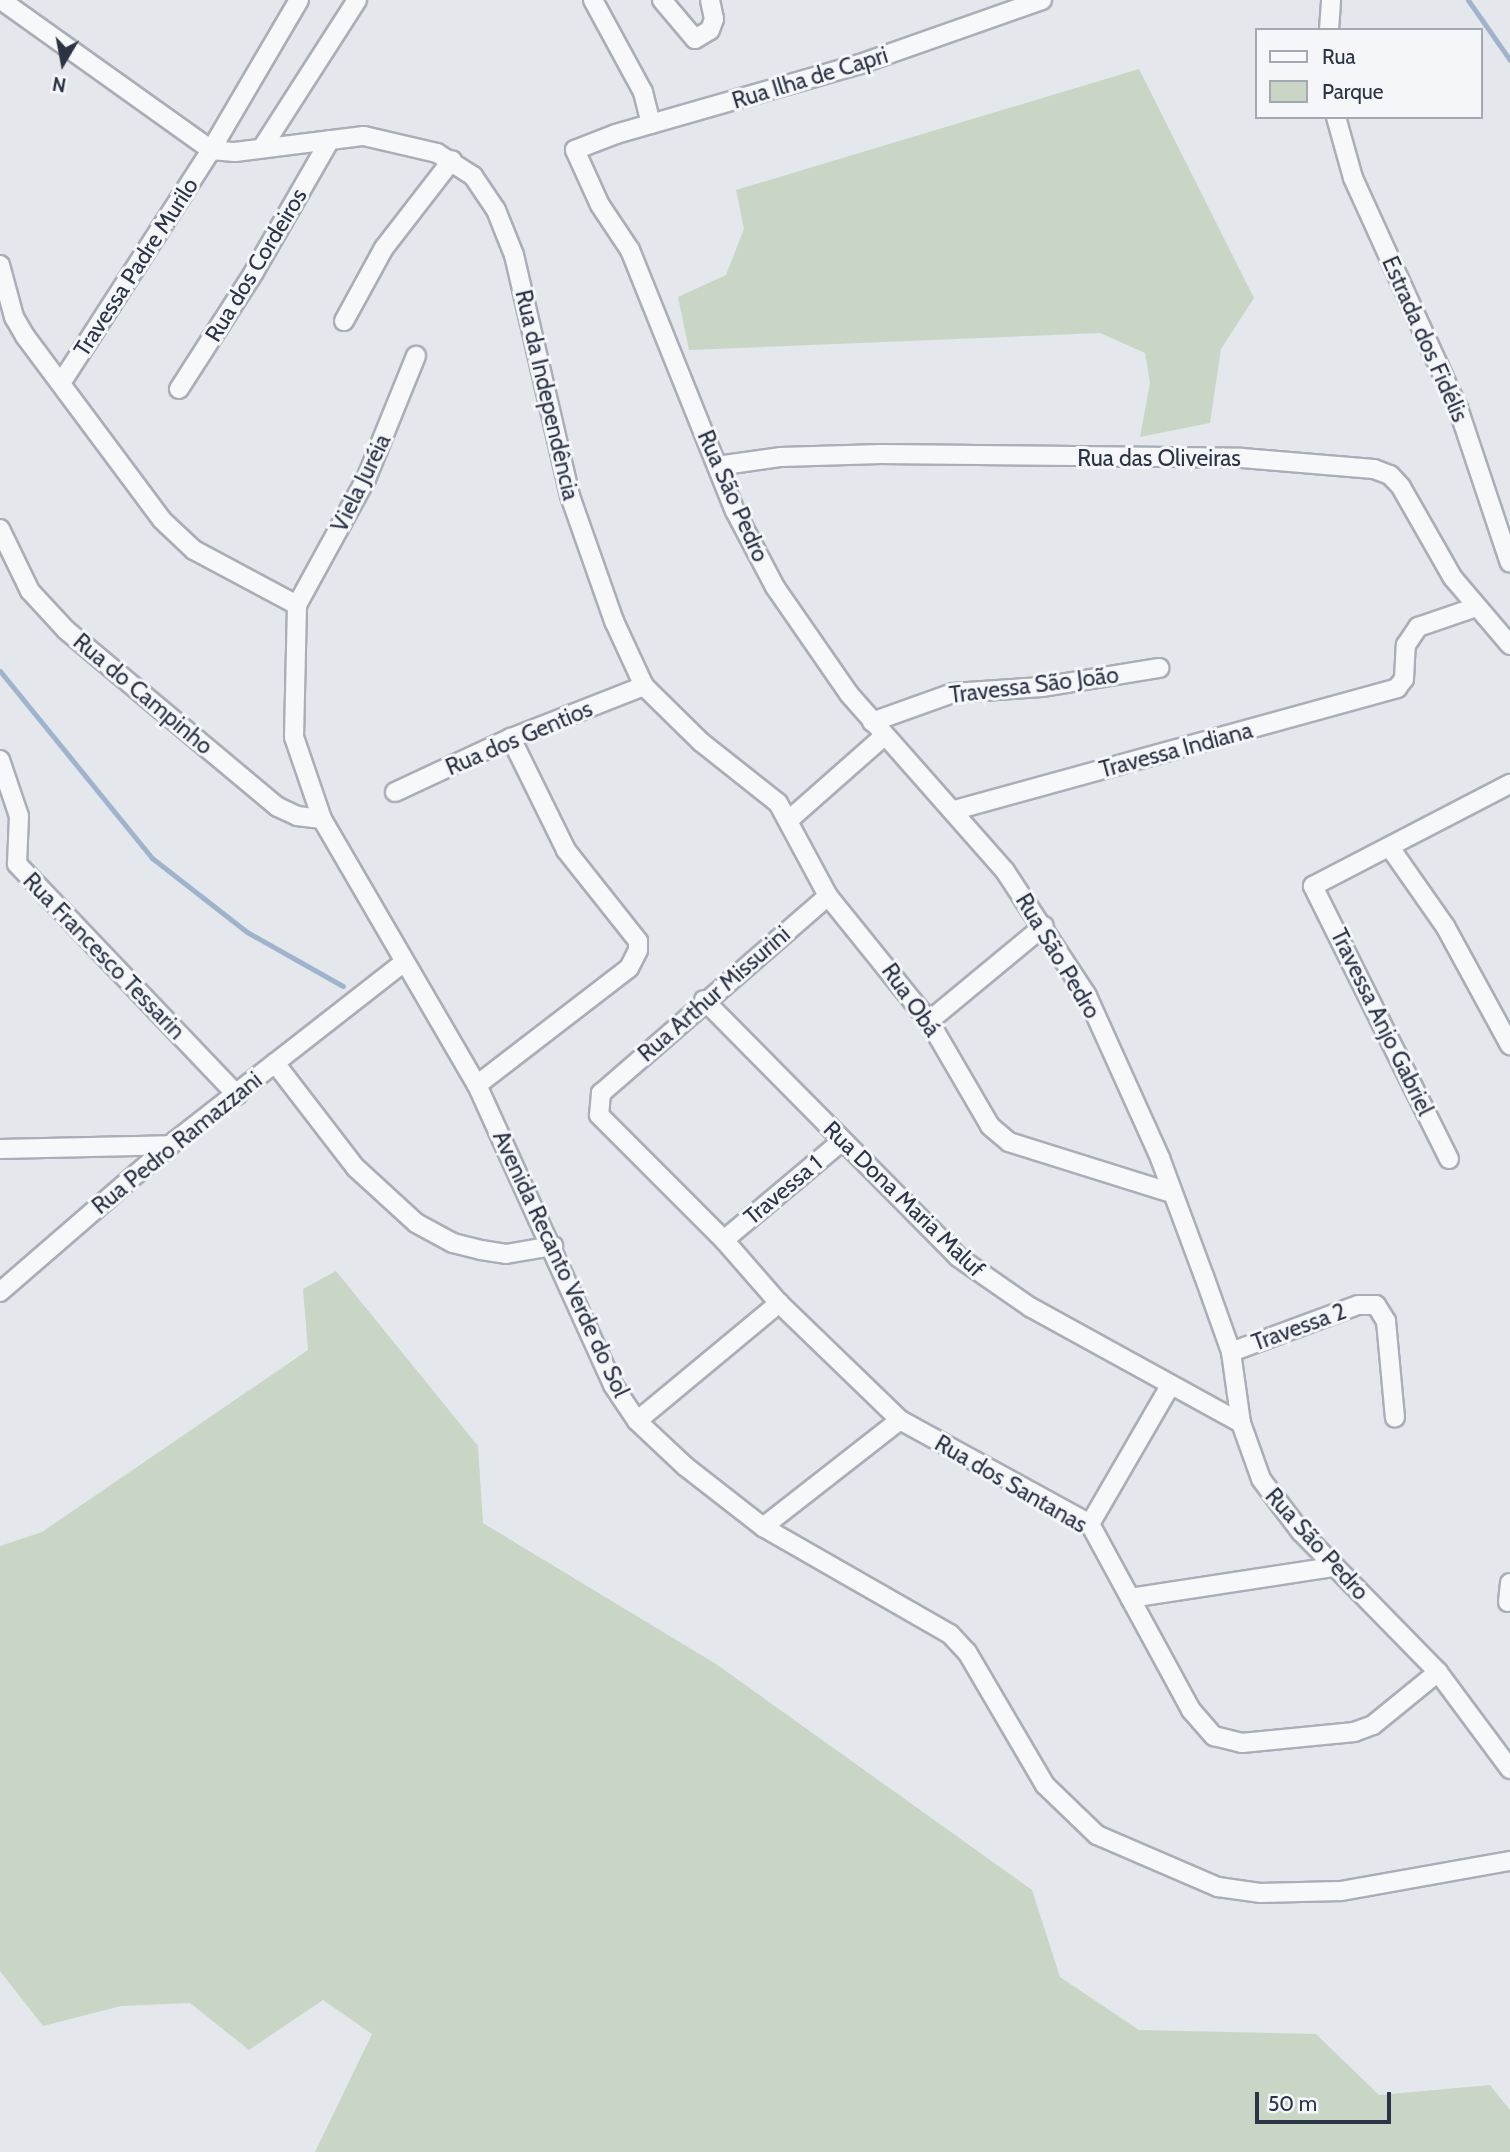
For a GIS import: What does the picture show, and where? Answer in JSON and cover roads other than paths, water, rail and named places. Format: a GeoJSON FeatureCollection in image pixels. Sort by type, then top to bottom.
{"type":"FeatureCollection","features":[{"type":"Feature","properties":{"kind":"street"},"geometry":{"type":"LineString","coordinates":[[1,0],[211,150]]}},
{"type":"Feature","properties":{"kind":"street","name":"Travessa Padre Murilo"},"geometry":{"type":"LineString","coordinates":[[61,383],[211,150],[299,0]]}},
{"type":"Feature","properties":{"kind":"street"},"geometry":{"type":"LineString","coordinates":[[262,148],[357,0]]}},
{"type":"Feature","properties":{"kind":"street"},"geometry":{"type":"LineString","coordinates":[[593,0],[643,92],[652,124]]}},
{"type":"Feature","properties":{"kind":"street"},"geometry":{"type":"LineString","coordinates":[[662,0],[695,39],[710,30],[714,19],[710,0]]}},
{"type":"Feature","properties":{"kind":"street","name":"Rua Ilha de Capri"},"geometry":{"type":"LineString","coordinates":[[575,150],[652,124],[860,64],[1042,0]]}},
{"type":"Feature","properties":{"kind":"street"},"geometry":{"type":"LineString","coordinates":[[1329,28],[1331,0]]}},
{"type":"Feature","properties":{"kind":"street","name":"Estrada dos Fidélis"},"geometry":{"type":"LineString","coordinates":[[1337,119],[1353,178],[1458,408],[1510,563]]}},
{"type":"Feature","properties":{"kind":"street","name":"Rua da Independência"},"geometry":{"type":"LineString","coordinates":[[211,150],[262,148],[365,136],[407,142],[452,160],[473,176],[496,210],[514,255],[570,496],[614,621],[644,686],[678,722],[762,789],[790,819]]}},
{"type":"Feature","properties":{"kind":"street","name":"Rua dos Cordeiros"},"geometry":{"type":"LineString","coordinates":[[179,389],[254,272],[330,139]]}},
{"type":"Feature","properties":{"kind":"street","name":"Rua São Pedro"},"geometry":{"type":"LineString","coordinates":[[575,150],[600,205],[630,250],[735,511],[775,587],[872,722],[955,810],[1044,926],[1087,996],[1172,1193],[1231,1352],[1241,1423],[1261,1479],[1333,1567],[1438,1671],[1510,1769]]}},
{"type":"Feature","properties":{"kind":"street"},"geometry":{"type":"LineString","coordinates":[[344,321],[384,248],[452,160]]}},
{"type":"Feature","properties":{"kind":"street"},"geometry":{"type":"LineString","coordinates":[[0,265],[15,317],[162,520],[194,550],[297,605]]}},
{"type":"Feature","properties":{"kind":"street","name":"Viela Juréia"},"geometry":{"type":"LineString","coordinates":[[297,605],[366,479],[416,356]]}},
{"type":"Feature","properties":{"kind":"street","name":"Rua das Oliveiras"},"geometry":{"type":"LineString","coordinates":[[717,466],[780,457],[881,454],[1242,458],[1349,464],[1390,475],[1401,487],[1453,578],[1510,645]]}},
{"type":"Feature","properties":{"kind":"street","name":"Rua do Campinho"},"geometry":{"type":"LineString","coordinates":[[0,529],[30,591],[66,629],[278,807],[298,817],[322,819]]}},
{"type":"Feature","properties":{"kind":"street","name":"Avenida Recanto Verde do Sol"},"geometry":{"type":"LineString","coordinates":[[297,605],[294,737],[322,819],[402,963],[477,1085],[553,1246],[613,1385],[637,1421],[686,1467],[763,1527],[950,1634],[967,1652],[1014,1739],[1066,1809],[1097,1835],[1161,1866],[1219,1887],[1300,1895],[1510,1861]]}},
{"type":"Feature","properties":{"kind":"street","name":"Travessa Indiana"},"geometry":{"type":"LineString","coordinates":[[955,810],[1397,688],[1404,679],[1410,635],[1430,622],[1476,607]]}},
{"type":"Feature","properties":{"kind":"street","name":"Travessa São João"},"geometry":{"type":"LineString","coordinates":[[872,722],[953,693],[1042,687],[1159,668]]}},
{"type":"Feature","properties":{"kind":"street","name":"Rua dos Gentios"},"geometry":{"type":"LineString","coordinates":[[395,792],[512,738],[644,686]]}},
{"type":"Feature","properties":{"kind":"street"},"geometry":{"type":"LineString","coordinates":[[790,819],[884,736]]}},
{"type":"Feature","properties":{"kind":"street"},"geometry":{"type":"LineString","coordinates":[[477,1085],[629,968],[638,950],[638,941],[566,850],[512,738]]}},
{"type":"Feature","properties":{"kind":"street","name":"Rua Francesco Tessarin"},"geometry":{"type":"LineString","coordinates":[[0,760],[19,816],[8,866],[237,1095]]}},
{"type":"Feature","properties":{"kind":"street"},"geometry":{"type":"LineString","coordinates":[[1510,784],[1391,849],[1445,926],[1510,1045]]}},
{"type":"Feature","properties":{"kind":"street","name":"Rua Obá"},"geometry":{"type":"LineString","coordinates":[[790,819],[828,896],[929,1021],[990,1126],[1009,1142],[1172,1193]]}},
{"type":"Feature","properties":{"kind":"street","name":"Travessa Anjo Gabriel"},"geometry":{"type":"LineString","coordinates":[[1391,849],[1313,886],[1449,1159]]}},
{"type":"Feature","properties":{"kind":"street","name":"Rua Arthur Missurini"},"geometry":{"type":"LineString","coordinates":[[601,1093],[828,896]]}},
{"type":"Feature","properties":{"kind":"street"},"geometry":{"type":"LineString","coordinates":[[929,1021],[1044,926]]}},
{"type":"Feature","properties":{"kind":"street"},"geometry":{"type":"LineString","coordinates":[[275,1063],[402,963]]}},
{"type":"Feature","properties":{"kind":"street","name":"Rua Dona Maria Maluf"},"geometry":{"type":"LineString","coordinates":[[705,1000],[958,1257],[1030,1307],[1241,1423]]}},
{"type":"Feature","properties":{"kind":"street","name":"Rua Pedro Ramazzani"},"geometry":{"type":"LineString","coordinates":[[0,1292],[170,1145],[275,1063],[356,1168],[416,1223],[453,1243],[481,1250],[506,1254],[553,1246]]}},
{"type":"Feature","properties":{"kind":"street","name":"Rua dos Santanas"},"geometry":{"type":"LineString","coordinates":[[601,1093],[599,1115],[724,1240],[779,1303],[900,1420],[1090,1524],[1202,1726],[1224,1741],[1354,1732],[1373,1725],[1438,1671]]}},
{"type":"Feature","properties":{"kind":"street","name":"Travessa 1"},"geometry":{"type":"LineString","coordinates":[[724,1240],[842,1141]]}},
{"type":"Feature","properties":{"kind":"street"},"geometry":{"type":"LineString","coordinates":[[0,1149],[170,1145]]}},
{"type":"Feature","properties":{"kind":"street"},"geometry":{"type":"LineString","coordinates":[[637,1421],[779,1303]]}},
{"type":"Feature","properties":{"kind":"street","name":"Travessa 2"},"geometry":{"type":"LineString","coordinates":[[1231,1352],[1358,1305],[1376,1305],[1387,1321],[1395,1418]]}},
{"type":"Feature","properties":{"kind":"street"},"geometry":{"type":"LineString","coordinates":[[1090,1524],[1170,1386]]}},
{"type":"Feature","properties":{"kind":"street"},"geometry":{"type":"LineString","coordinates":[[763,1527],[900,1420]]}},
{"type":"Feature","properties":{"kind":"street"},"geometry":{"type":"LineString","coordinates":[[1130,1598],[1333,1567]]}},
{"type":"Feature","properties":{"kind":"street"},"geometry":{"type":"LineString","coordinates":[[1508,1602],[1510,1583]]}},
{"type":"Feature","properties":{"kind":"waterway"},"geometry":{"type":"LineString","coordinates":[[1468,0],[1510,60]]}},
{"type":"Feature","properties":{"kind":"waterway"},"geometry":{"type":"LineString","coordinates":[[0,671],[152,858],[247,932],[343,986]]}}]}
